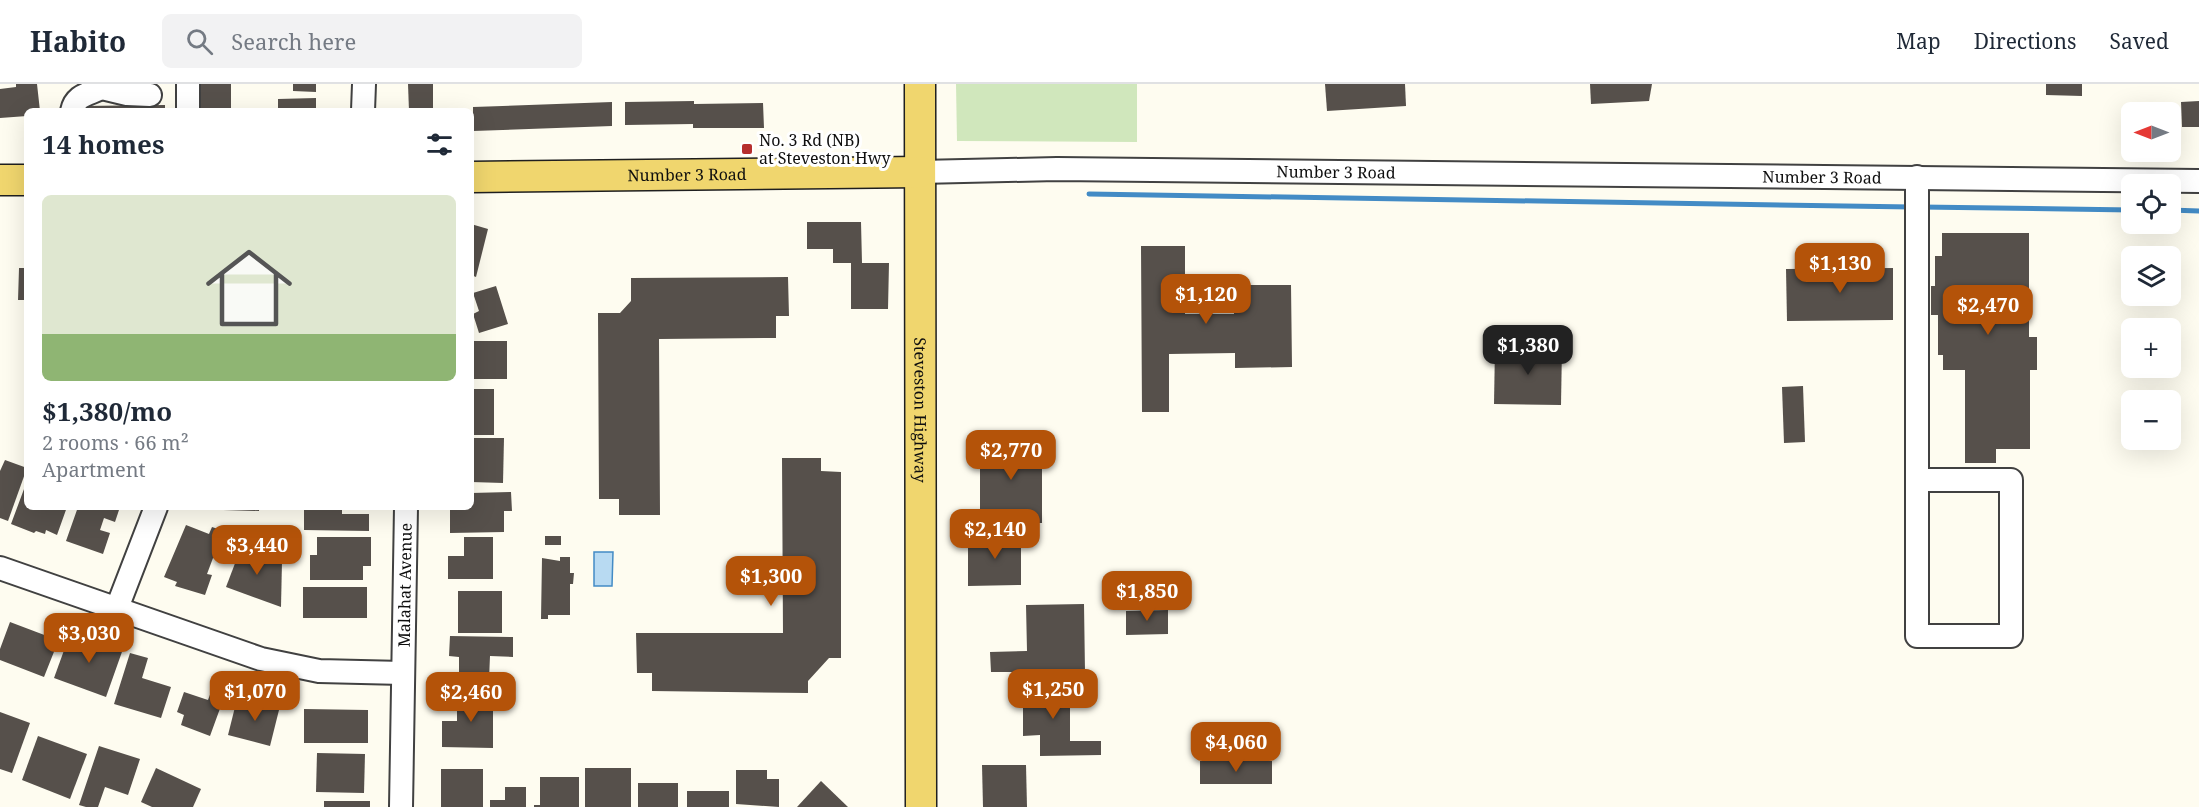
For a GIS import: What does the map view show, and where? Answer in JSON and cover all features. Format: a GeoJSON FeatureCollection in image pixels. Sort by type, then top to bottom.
{"type":"FeatureCollection","features":[{"type":"Feature","properties":{"kind":"main road","name":"Steveston Highway"},"geometry":{"type":"LineString","coordinates":[[920,84],[921,807]]}},
{"type":"Feature","properties":{"kind":"main road","name":"Number 3 Road"},"geometry":{"type":"LineString","coordinates":[[474,177],[920,172]]}},
{"type":"Feature","properties":{"kind":"main road"},"geometry":{"type":"LineString","coordinates":[[0,180],[24,180]]}},
{"type":"Feature","properties":{"kind":"street"},"geometry":{"type":"LineString","coordinates":[[188,84],[188,108]]}},
{"type":"Feature","properties":{"kind":"street"},"geometry":{"type":"LineString","coordinates":[[363,108],[364,84]]}},
{"type":"Feature","properties":{"kind":"street"},"geometry":{"type":"LineString","coordinates":[[73,108],[74,103],[82,96],[104,86],[127,94],[150,95]]}},
{"type":"Feature","properties":{"kind":"street","name":"Number 3 Road"},"geometry":{"type":"LineString","coordinates":[[920,172],[1057,169],[1917,181],[2199,181]]}},
{"type":"Feature","properties":{"kind":"street"},"geometry":{"type":"LineString","coordinates":[[1917,181],[1917,213],[1917,480],[1917,636],[2011,636],[2011,480],[1917,480]]}},
{"type":"Feature","properties":{"kind":"street"},"geometry":{"type":"LineString","coordinates":[[117,608],[155,510]]}},
{"type":"Feature","properties":{"kind":"street","name":"Malahat Avenue"},"geometry":{"type":"LineString","coordinates":[[401,807],[406,510]]}},
{"type":"Feature","properties":{"kind":"street"},"geometry":{"type":"LineString","coordinates":[[0,568],[261,659],[293,667],[345,674],[403,673]]}},
{"type":"Feature","properties":{"kind":"green space"},"geometry":{"type":"Polygon","coordinates":[[[956,84],[1137,84],[1137,142],[957,141],[956,84]]]}},
{"type":"Feature","properties":{"kind":"water"},"geometry":{"type":"Polygon","coordinates":[[[594,552],[613,552],[612,586],[594,586],[594,552]]]}},
{"type":"Feature","properties":{"kind":"building"},"geometry":{"type":"Polygon","coordinates":[[[16,84],[37,84],[40,108],[24,108],[24,116],[0,118],[0,89],[16,87],[16,84]]]}},
{"type":"Feature","properties":{"kind":"building"},"geometry":{"type":"Polygon","coordinates":[[[198,84],[231,84],[231,108],[198,108],[198,84]]]}},
{"type":"Feature","properties":{"kind":"building"},"geometry":{"type":"Polygon","coordinates":[[[293,84],[316,84],[316,92],[293,91],[293,84]]]}},
{"type":"Feature","properties":{"kind":"building"},"geometry":{"type":"Polygon","coordinates":[[[408,84],[433,84],[433,108],[409,108],[408,84]]]}},
{"type":"Feature","properties":{"kind":"building"},"geometry":{"type":"Polygon","coordinates":[[[1325,84],[1405,84],[1406,106],[1327,111],[1325,84]]]}},
{"type":"Feature","properties":{"kind":"building"},"geometry":{"type":"Polygon","coordinates":[[[1590,84],[1652,84],[1649,101],[1591,104],[1590,84]]]}},
{"type":"Feature","properties":{"kind":"building"},"geometry":{"type":"Polygon","coordinates":[[[2046,84],[2082,84],[2082,96],[2046,95],[2046,84]]]}},
{"type":"Feature","properties":{"kind":"building"},"geometry":{"type":"Polygon","coordinates":[[[316,98],[316,108],[278,108],[278,99],[316,98]]]}},
{"type":"Feature","properties":{"kind":"building"},"geometry":{"type":"Polygon","coordinates":[[[694,101],[694,104],[763,103],[764,128],[693,128],[693,124],[625,125],[625,102],[694,101]]]}},
{"type":"Feature","properties":{"kind":"building"},"geometry":{"type":"Polygon","coordinates":[[[2199,101],[2199,127],[2182,127],[2181,102],[2199,101]]]}},
{"type":"Feature","properties":{"kind":"building"},"geometry":{"type":"Polygon","coordinates":[[[612,102],[612,126],[474,131],[473,107],[612,102]]]}},
{"type":"Feature","properties":{"kind":"building"},"geometry":{"type":"Polygon","coordinates":[[[165,105],[165,108],[82,108],[82,106],[165,105]]]}},
{"type":"Feature","properties":{"kind":"building"},"geometry":{"type":"Polygon","coordinates":[[[807,222],[861,222],[862,263],[889,263],[888,309],[851,309],[851,263],[833,263],[833,249],[807,249],[807,222]]]}},
{"type":"Feature","properties":{"kind":"building"},"geometry":{"type":"Polygon","coordinates":[[[474,225],[488,229],[476,277],[474,276],[474,225]]]}},
{"type":"Feature","properties":{"kind":"building"},"geometry":{"type":"Polygon","coordinates":[[[1942,233],[2029,233],[2029,337],[2037,337],[2037,370],[2030,370],[2030,449],[1996,449],[1996,463],[1965,463],[1965,370],[1943,370],[1943,355],[1938,355],[1938,315],[1931,315],[1931,286],[1935,286],[1935,256],[1942,256],[1942,233]]]}},
{"type":"Feature","properties":{"kind":"building"},"geometry":{"type":"Polygon","coordinates":[[[1141,246],[1185,246],[1185,314],[1234,314],[1233,285],[1291,285],[1292,367],[1235,368],[1235,353],[1169,354],[1169,412],[1142,412],[1141,246]]]}},
{"type":"Feature","properties":{"kind":"building"},"geometry":{"type":"Polygon","coordinates":[[[19,268],[24,268],[24,300],[18,300],[19,268]]]}},
{"type":"Feature","properties":{"kind":"building"},"geometry":{"type":"Polygon","coordinates":[[[1893,268],[1893,320],[1787,321],[1786,269],[1893,268]]]}},
{"type":"Feature","properties":{"kind":"building"},"geometry":{"type":"Polygon","coordinates":[[[788,277],[789,316],[776,316],[776,338],[659,339],[660,515],[619,515],[619,499],[599,499],[598,313],[620,313],[631,301],[631,278],[788,277]]]}},
{"type":"Feature","properties":{"kind":"building"},"geometry":{"type":"Polygon","coordinates":[[[496,286],[508,324],[479,333],[474,317],[474,314],[479,311],[474,293],[496,286]]]}},
{"type":"Feature","properties":{"kind":"building"},"geometry":{"type":"Polygon","coordinates":[[[474,341],[507,341],[507,379],[474,379],[474,341]]]}},
{"type":"Feature","properties":{"kind":"building"},"geometry":{"type":"Polygon","coordinates":[[[1495,346],[1562,347],[1561,405],[1494,404],[1495,346]]]}},
{"type":"Feature","properties":{"kind":"building"},"geometry":{"type":"Polygon","coordinates":[[[1803,386],[1805,442],[1784,443],[1782,387],[1803,386]]]}},
{"type":"Feature","properties":{"kind":"building"},"geometry":{"type":"Polygon","coordinates":[[[474,389],[494,389],[494,435],[474,435],[474,389]]]}},
{"type":"Feature","properties":{"kind":"building"},"geometry":{"type":"Polygon","coordinates":[[[474,438],[504,438],[503,483],[474,482],[474,438]]]}},
{"type":"Feature","properties":{"kind":"building"},"geometry":{"type":"Polygon","coordinates":[[[980,439],[1042,439],[1042,523],[980,523],[980,439]]]}},
{"type":"Feature","properties":{"kind":"building"},"geometry":{"type":"Polygon","coordinates":[[[782,458],[821,458],[821,471],[841,472],[841,658],[829,658],[808,681],[808,693],[652,691],[652,673],[637,673],[636,633],[783,633],[782,458]]]}},
{"type":"Feature","properties":{"kind":"building"},"geometry":{"type":"Polygon","coordinates":[[[5,460],[24,467],[24,476],[8,521],[0,518],[0,471],[5,460]]]}},
{"type":"Feature","properties":{"kind":"building"},"geometry":{"type":"Polygon","coordinates":[[[24,489],[24,510],[66,510],[57,535],[46,530],[45,534],[36,531],[34,533],[11,524],[24,489]]]}},
{"type":"Feature","properties":{"kind":"building"},"geometry":{"type":"Polygon","coordinates":[[[511,492],[512,511],[504,511],[504,532],[450,533],[450,510],[474,510],[474,493],[511,492]]]}},
{"type":"Feature","properties":{"kind":"building"},"geometry":{"type":"Polygon","coordinates":[[[77,510],[119,510],[115,522],[104,518],[100,530],[110,533],[103,554],[66,541],[77,510]]]}},
{"type":"Feature","properties":{"kind":"building"},"geometry":{"type":"Polygon","coordinates":[[[304,510],[342,510],[342,514],[369,514],[369,531],[304,530],[304,510]]]}},
{"type":"Feature","properties":{"kind":"building"},"geometry":{"type":"Polygon","coordinates":[[[186,525],[209,534],[212,527],[227,532],[217,559],[213,558],[207,574],[212,575],[205,595],[175,586],[177,582],[164,577],[186,525]]]}},
{"type":"Feature","properties":{"kind":"building"},"geometry":{"type":"Polygon","coordinates":[[[1021,533],[1021,585],[968,586],[968,534],[1021,533]]]}},
{"type":"Feature","properties":{"kind":"building"},"geometry":{"type":"Polygon","coordinates":[[[545,536],[561,536],[561,545],[545,545],[545,536]]]}},
{"type":"Feature","properties":{"kind":"building"},"geometry":{"type":"Polygon","coordinates":[[[317,537],[371,537],[371,566],[363,566],[363,580],[310,580],[310,555],[317,555],[317,537]]]}},
{"type":"Feature","properties":{"kind":"building"},"geometry":{"type":"Polygon","coordinates":[[[464,537],[493,537],[493,579],[448,579],[448,556],[464,556],[464,537]]]}},
{"type":"Feature","properties":{"kind":"building"},"geometry":{"type":"Polygon","coordinates":[[[242,545],[282,561],[281,607],[226,587],[242,545]]]}},
{"type":"Feature","properties":{"kind":"building"},"geometry":{"type":"Polygon","coordinates":[[[560,557],[570,557],[570,573],[574,573],[573,584],[570,584],[570,615],[548,615],[548,619],[541,619],[542,558],[560,561],[560,557]]]}},
{"type":"Feature","properties":{"kind":"building"},"geometry":{"type":"Polygon","coordinates":[[[303,587],[367,587],[367,618],[303,618],[303,587]]]}},
{"type":"Feature","properties":{"kind":"building"},"geometry":{"type":"Polygon","coordinates":[[[458,591],[502,591],[502,633],[458,633],[458,591]]]}},
{"type":"Feature","properties":{"kind":"building"},"geometry":{"type":"Polygon","coordinates":[[[1084,604],[1085,672],[991,672],[990,652],[1027,651],[1026,605],[1084,604]]]}},
{"type":"Feature","properties":{"kind":"building"},"geometry":{"type":"Polygon","coordinates":[[[1168,610],[1168,634],[1126,635],[1126,611],[1168,610]]]}},
{"type":"Feature","properties":{"kind":"building"},"geometry":{"type":"Polygon","coordinates":[[[55,614],[67,619],[44,677],[0,660],[0,649],[10,622],[47,636],[55,614]]]}},
{"type":"Feature","properties":{"kind":"building"},"geometry":{"type":"Polygon","coordinates":[[[71,631],[123,649],[106,697],[54,678],[71,631]]]}},
{"type":"Feature","properties":{"kind":"building"},"geometry":{"type":"Polygon","coordinates":[[[450,636],[513,637],[513,657],[490,656],[489,680],[459,679],[459,657],[449,656],[450,636]]]}},
{"type":"Feature","properties":{"kind":"building"},"geometry":{"type":"Polygon","coordinates":[[[130,653],[148,658],[142,678],[171,687],[161,718],[114,704],[130,653]]]}},
{"type":"Feature","properties":{"kind":"building"},"geometry":{"type":"Polygon","coordinates":[[[217,676],[230,681],[210,736],[181,725],[184,715],[177,712],[184,692],[208,700],[217,676]]]}},
{"type":"Feature","properties":{"kind":"building"},"geometry":{"type":"Polygon","coordinates":[[[1070,681],[1070,741],[1101,741],[1101,755],[1040,756],[1040,735],[1023,736],[1023,682],[1070,681]]]}},
{"type":"Feature","properties":{"kind":"building"},"geometry":{"type":"Polygon","coordinates":[[[457,693],[493,693],[493,748],[442,747],[442,721],[457,721],[457,693]]]}},
{"type":"Feature","properties":{"kind":"building"},"geometry":{"type":"Polygon","coordinates":[[[261,697],[281,702],[270,746],[228,735],[236,703],[259,708],[261,697]]]}},
{"type":"Feature","properties":{"kind":"building"},"geometry":{"type":"Polygon","coordinates":[[[304,709],[368,710],[368,743],[304,743],[304,709]]]}},
{"type":"Feature","properties":{"kind":"building"},"geometry":{"type":"Polygon","coordinates":[[[0,712],[30,723],[12,773],[0,769],[0,712]]]}},
{"type":"Feature","properties":{"kind":"building"},"geometry":{"type":"Polygon","coordinates":[[[38,736],[87,754],[70,799],[22,780],[38,736]]]}},
{"type":"Feature","properties":{"kind":"building"},"geometry":{"type":"Polygon","coordinates":[[[99,746],[140,759],[128,795],[105,787],[98,807],[86,807],[79,805],[99,746]]]}},
{"type":"Feature","properties":{"kind":"building"},"geometry":{"type":"Polygon","coordinates":[[[317,753],[365,754],[364,793],[316,792],[317,753]]]}},
{"type":"Feature","properties":{"kind":"building"},"geometry":{"type":"Polygon","coordinates":[[[1200,761],[1272,761],[1272,784],[1200,784],[1200,761]]]}},
{"type":"Feature","properties":{"kind":"building"},"geometry":{"type":"Polygon","coordinates":[[[982,765],[1026,765],[1027,807],[983,807],[982,765]]]}},
{"type":"Feature","properties":{"kind":"building"},"geometry":{"type":"Polygon","coordinates":[[[156,768],[201,789],[193,807],[152,807],[141,802],[156,768]]]}},
{"type":"Feature","properties":{"kind":"building"},"geometry":{"type":"Polygon","coordinates":[[[585,768],[631,768],[631,807],[585,807],[585,768]]]}},
{"type":"Feature","properties":{"kind":"building"},"geometry":{"type":"Polygon","coordinates":[[[441,769],[483,769],[483,807],[441,807],[441,769]]]}},
{"type":"Feature","properties":{"kind":"building"},"geometry":{"type":"Polygon","coordinates":[[[736,770],[767,770],[767,779],[779,779],[779,807],[736,804],[736,770]]]}},
{"type":"Feature","properties":{"kind":"building"},"geometry":{"type":"Polygon","coordinates":[[[540,777],[579,777],[579,807],[534,807],[534,805],[540,805],[540,777]]]}},
{"type":"Feature","properties":{"kind":"building"},"geometry":{"type":"Polygon","coordinates":[[[821,781],[848,807],[797,807],[821,781]]]}},
{"type":"Feature","properties":{"kind":"building"},"geometry":{"type":"Polygon","coordinates":[[[638,783],[678,783],[678,807],[638,807],[638,783]]]}},
{"type":"Feature","properties":{"kind":"building"},"geometry":{"type":"Polygon","coordinates":[[[505,787],[526,787],[526,807],[490,807],[490,800],[505,800],[505,787]]]}},
{"type":"Feature","properties":{"kind":"building"},"geometry":{"type":"Polygon","coordinates":[[[687,791],[729,791],[729,807],[687,807],[687,791]]]}},
{"type":"Feature","properties":{"kind":"building"},"geometry":{"type":"Polygon","coordinates":[[[324,801],[370,801],[370,807],[324,807],[324,801]]]}},
{"type":"Feature","properties":{"kind":"waterway"},"geometry":{"type":"LineString","coordinates":[[1089,194],[1912,207]]}},
{"type":"Feature","properties":{"kind":"waterway"},"geometry":{"type":"LineString","coordinates":[[1921,207],[2121,210]]}},
{"type":"Feature","properties":{"kind":"waterway"},"geometry":{"type":"LineString","coordinates":[[2181,210],[2199,211]]}},
{"type":"Feature","properties":{"kind":"place","name":"No. 3 Rd (NB) at Steveston Hwy"},"geometry":{"type":"Point","coordinates":[747,149]}}]}
